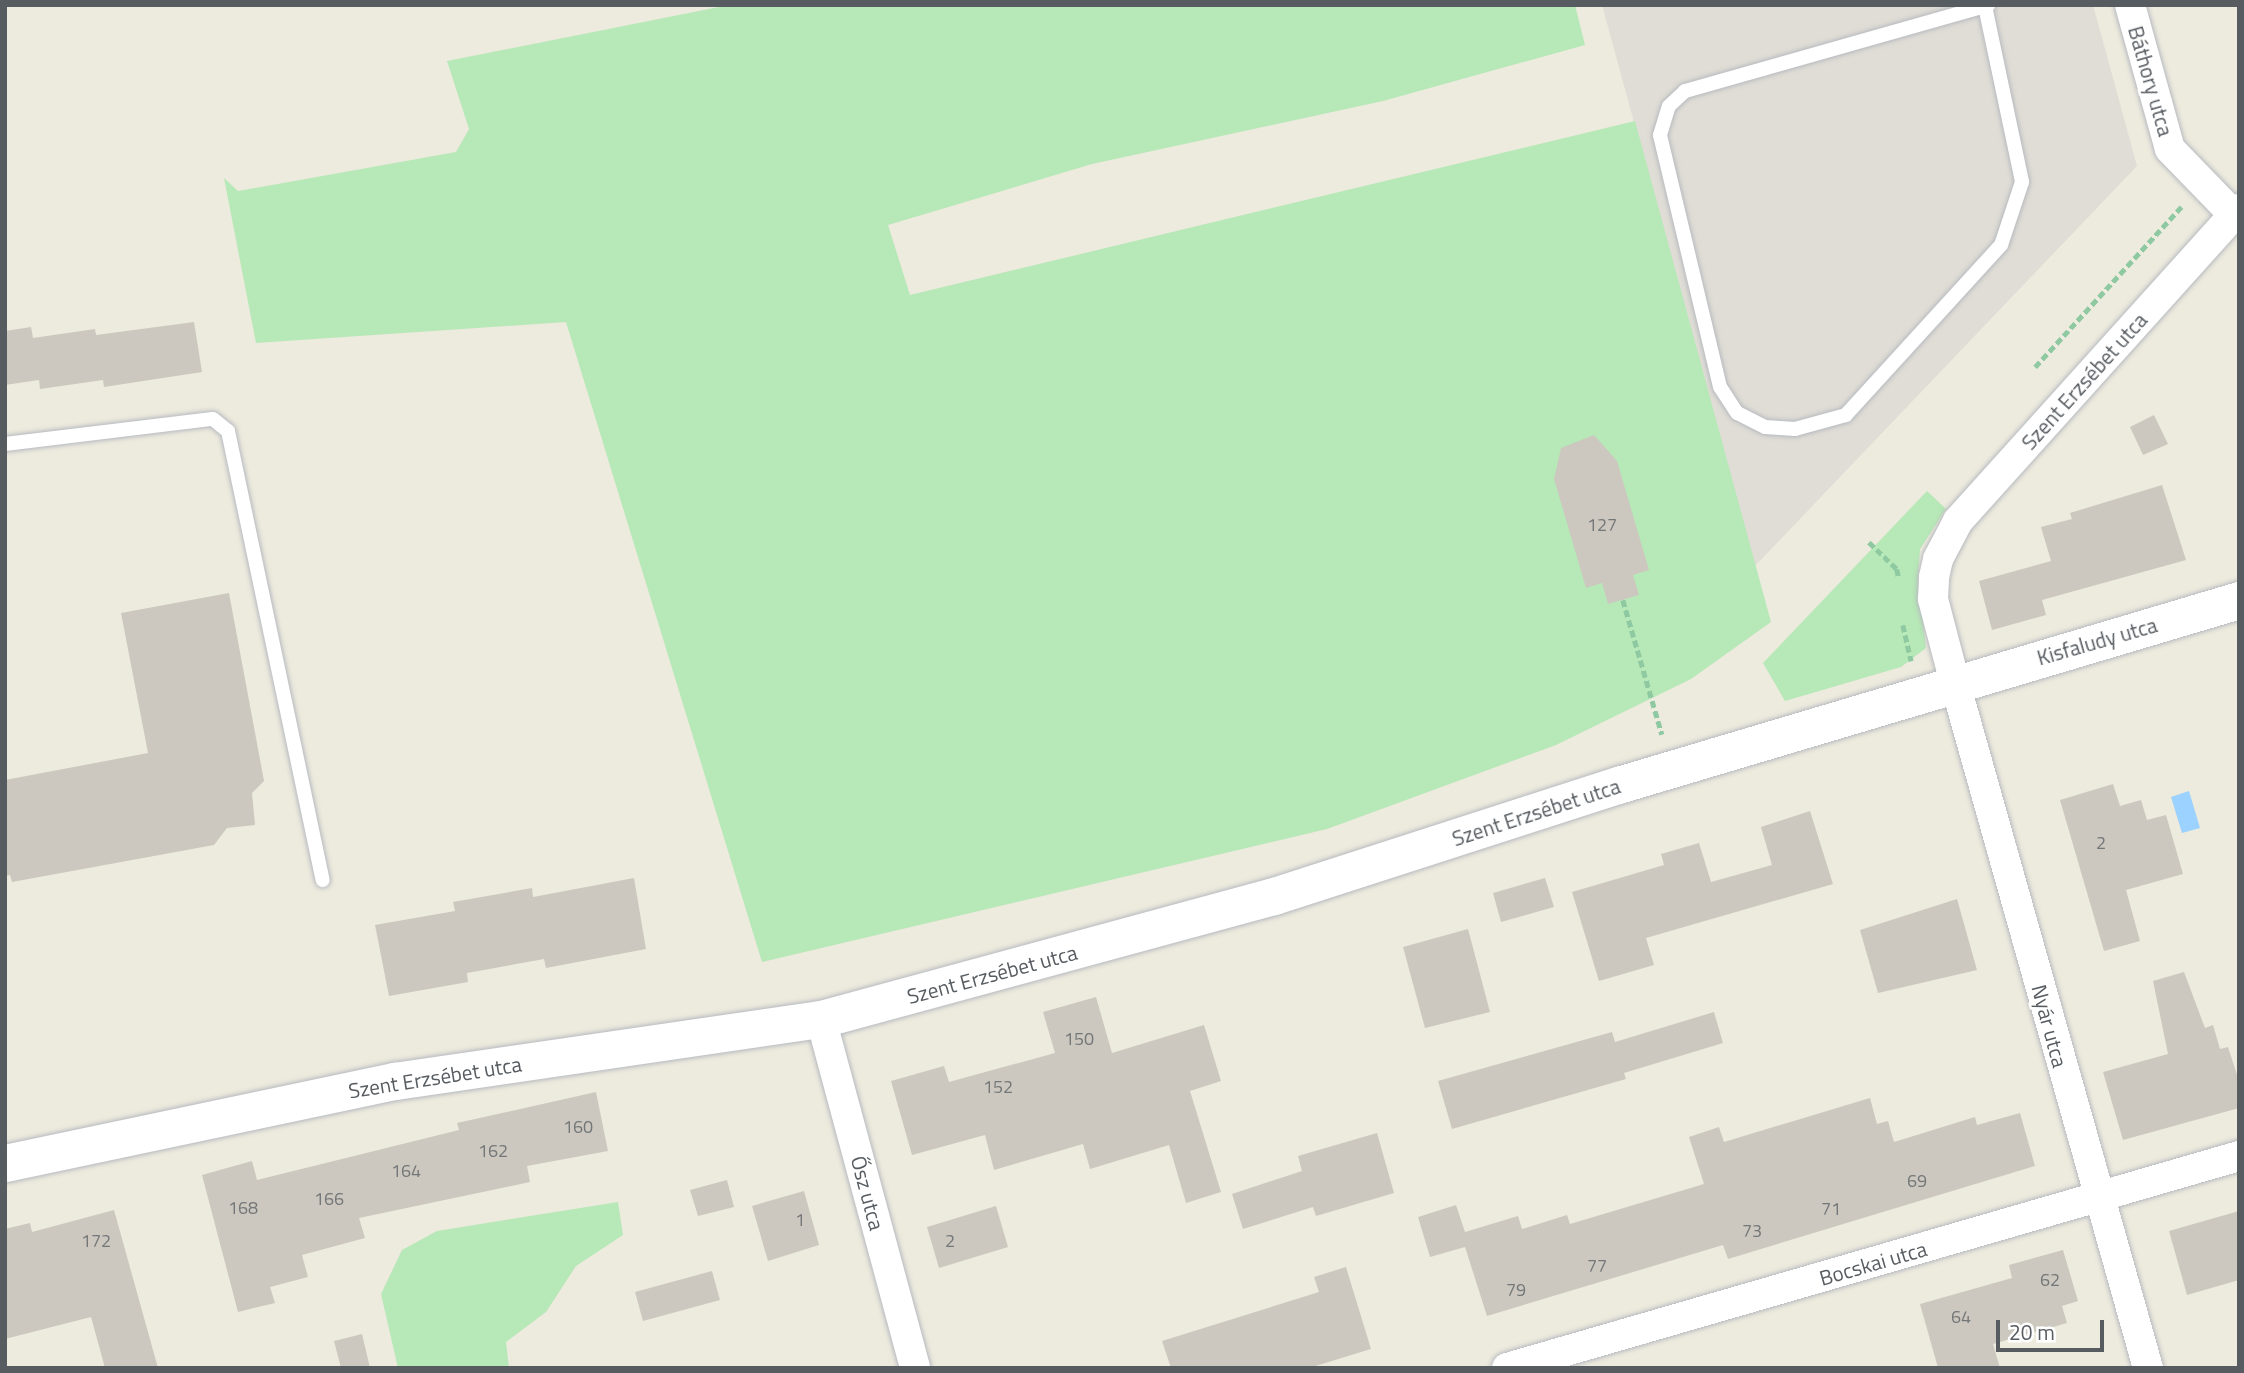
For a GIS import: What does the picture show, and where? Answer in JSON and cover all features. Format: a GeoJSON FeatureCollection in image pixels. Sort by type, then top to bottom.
{"type":"FeatureCollection","features":[{"type":"Feature","properties":{"kind":"street","name":"Báthory utca"},"geometry":{"type":"LineString","coordinates":[[2130,5],[2170,149],[2202,184],[2236,212]]}},
{"type":"Feature","properties":{"kind":"street","name":"Szent Erzsébet utca"},"geometry":{"type":"LineString","coordinates":[[1938,559],[1958,521],[2236,212]]}},
{"type":"Feature","properties":{"kind":"street","name":"Nyár utca"},"geometry":{"type":"LineString","coordinates":[[1938,559],[1933,600],[2098,1198],[2148,1368]]}},
{"type":"Feature","properties":{"kind":"street","name":"Kisfaludy utca"},"geometry":{"type":"LineString","coordinates":[[1955,683],[2239,600]]}},
{"type":"Feature","properties":{"kind":"street","name":"Szent Erzsébet utca"},"geometry":{"type":"LineString","coordinates":[[5,1163],[395,1081],[821,1019],[1274,896],[1955,683]]}},
{"type":"Feature","properties":{"kind":"street","name":"Ősz utca"},"geometry":{"type":"LineString","coordinates":[[821,1019],[915,1368]]}},
{"type":"Feature","properties":{"kind":"street","name":"Bocskai utca"},"geometry":{"type":"LineString","coordinates":[[1507,1368],[2239,1156]]}},
{"type":"Feature","properties":{"kind":"lane"},"geometry":{"type":"LineString","coordinates":[[1987,6],[2022,182],[2001,245],[1846,415],[1795,429],[1765,427],[1737,413],[1720,387],[1660,135],[1669,106],[1685,91],[1987,6]]}},
{"type":"Feature","properties":{"kind":"lane"},"geometry":{"type":"LineString","coordinates":[[5,444],[213,419],[228,431],[323,880]]}},
{"type":"Feature","properties":{"kind":"path"},"geometry":{"type":"LineString","coordinates":[[2035,367],[2202,184]]}},
{"type":"Feature","properties":{"kind":"path"},"geometry":{"type":"LineString","coordinates":[[1623,600],[1667,748]]}},
{"type":"Feature","properties":{"kind":"shaded area"},"geometry":{"type":"Polygon","coordinates":[[[1602,5],[2093,5],[2137,166],[1755,566],[1602,5]]]}},
{"type":"Feature","properties":{"kind":"green space"},"geometry":{"type":"Polygon","coordinates":[[[729,5],[1575,5],[1585,45],[1383,101],[1092,164],[888,225],[910,295],[1635,121],[1771,622],[1691,679],[1556,745],[1327,829],[762,962],[566,322],[256,343],[224,178],[238,191],[456,152],[469,129],[447,61],[729,5]]]}},
{"type":"Feature","properties":{"kind":"green space"},"geometry":{"type":"Polygon","coordinates":[[[1927,491],[1946,509],[1920,549],[1918,579],[1926,648],[1901,667],[1785,701],[1763,663],[1927,491]]]}},
{"type":"Feature","properties":{"kind":"green space"},"geometry":{"type":"Polygon","coordinates":[[[618,1202],[623,1235],[576,1266],[546,1312],[506,1342],[509,1368],[398,1368],[381,1294],[402,1250],[437,1231],[618,1202]]]}},
{"type":"Feature","properties":{"kind":"water"},"geometry":{"type":"Polygon","coordinates":[[[2189,791],[2200,828],[2182,833],[2171,797],[2189,791]]]}},
{"type":"Feature","properties":{"kind":"building"},"geometry":{"type":"Polygon","coordinates":[[[194,322],[202,372],[104,387],[103,380],[40,389],[39,380],[5,385],[5,331],[31,327],[33,338],[95,329],[96,335],[194,322]]]}},
{"type":"Feature","properties":{"kind":"building"},"geometry":{"type":"Polygon","coordinates":[[[2154,415],[2168,444],[2143,455],[2130,427],[2154,415]]]}},
{"type":"Feature","properties":{"kind":"building"},"geometry":{"type":"Polygon","coordinates":[[[1594,435],[1617,461],[1649,570],[1633,575],[1639,595],[1608,604],[1602,583],[1586,588],[1554,479],[1561,448],[1594,435]]]}},
{"type":"Feature","properties":{"kind":"building"},"geometry":{"type":"Polygon","coordinates":[[[2162,485],[2186,560],[2042,600],[2046,615],[1992,630],[1979,581],[2051,561],[2041,527],[2072,519],[2070,513],[2162,485]]]}},
{"type":"Feature","properties":{"kind":"building"},"geometry":{"type":"Polygon","coordinates":[[[229,593],[264,781],[252,793],[255,825],[227,828],[214,845],[12,882],[10,875],[5,876],[5,780],[148,753],[121,613],[229,593]]]}},
{"type":"Feature","properties":{"kind":"building"},"geometry":{"type":"Polygon","coordinates":[[[2113,784],[2120,806],[2141,800],[2147,820],[2166,815],[2183,874],[2126,890],[2140,941],[2104,951],[2060,800],[2113,784]]]}},
{"type":"Feature","properties":{"kind":"building"},"geometry":{"type":"Polygon","coordinates":[[[1810,811],[1833,884],[1646,938],[1654,965],[1599,981],[1572,892],[1664,865],[1661,854],[1699,843],[1711,882],[1772,865],[1761,827],[1810,811]]]}},
{"type":"Feature","properties":{"kind":"building"},"geometry":{"type":"Polygon","coordinates":[[[634,878],[646,949],[546,968],[544,959],[467,973],[468,982],[389,996],[375,925],[455,911],[453,902],[532,888],[533,897],[634,878]]]}},
{"type":"Feature","properties":{"kind":"building"},"geometry":{"type":"Polygon","coordinates":[[[1545,878],[1554,907],[1501,922],[1493,893],[1545,878]]]}},
{"type":"Feature","properties":{"kind":"building"},"geometry":{"type":"Polygon","coordinates":[[[1957,899],[1977,970],[1878,993],[1860,930],[1957,899]]]}},
{"type":"Feature","properties":{"kind":"building"},"geometry":{"type":"Polygon","coordinates":[[[1468,929],[1490,1012],[1425,1028],[1403,947],[1468,929]]]}},
{"type":"Feature","properties":{"kind":"building"},"geometry":{"type":"Polygon","coordinates":[[[2184,972],[2205,1028],[2213,1025],[2220,1049],[2228,1047],[2239,1081],[2239,1108],[2123,1140],[2103,1072],[2168,1054],[2153,981],[2184,972]]]}},
{"type":"Feature","properties":{"kind":"building"},"geometry":{"type":"Polygon","coordinates":[[[1096,997],[1112,1053],[1204,1025],[1221,1081],[1190,1091],[1221,1192],[1186,1203],[1169,1145],[1090,1169],[1083,1144],[994,1170],[985,1135],[912,1155],[891,1081],[944,1066],[949,1082],[1055,1053],[1043,1012],[1096,997]]]}},
{"type":"Feature","properties":{"kind":"building"},"geometry":{"type":"Polygon","coordinates":[[[1714,1012],[1723,1043],[1624,1073],[1626,1079],[1452,1129],[1438,1081],[1612,1032],[1615,1042],[1714,1012]]]}},
{"type":"Feature","properties":{"kind":"building"},"geometry":{"type":"Polygon","coordinates":[[[596,1092],[608,1151],[527,1166],[530,1182],[359,1218],[365,1238],[302,1255],[308,1277],[270,1287],[275,1303],[238,1312],[202,1175],[252,1161],[257,1180],[459,1130],[457,1123],[596,1092]]]}},
{"type":"Feature","properties":{"kind":"building"},"geometry":{"type":"Polygon","coordinates":[[[1870,1098],[1877,1124],[1888,1121],[1894,1142],[1975,1117],[1977,1125],[2020,1113],[2035,1166],[1728,1259],[1723,1245],[1487,1316],[1465,1247],[1430,1257],[1418,1217],[1456,1205],[1465,1232],[1518,1216],[1522,1229],[1567,1215],[1570,1224],[1704,1184],[1689,1137],[1719,1127],[1724,1142],[1870,1098]]]}},
{"type":"Feature","properties":{"kind":"building"},"geometry":{"type":"Polygon","coordinates":[[[1377,1133],[1394,1193],[1316,1216],[1313,1207],[1243,1229],[1232,1194],[1302,1171],[1298,1156],[1377,1133]]]}},
{"type":"Feature","properties":{"kind":"building"},"geometry":{"type":"Polygon","coordinates":[[[727,1180],[734,1207],[698,1216],[690,1190],[727,1180]]]}},
{"type":"Feature","properties":{"kind":"building"},"geometry":{"type":"Polygon","coordinates":[[[804,1191],[819,1245],[768,1261],[752,1206],[804,1191]]]}},
{"type":"Feature","properties":{"kind":"building"},"geometry":{"type":"Polygon","coordinates":[[[996,1206],[1008,1247],[939,1268],[927,1227],[996,1206]]]}},
{"type":"Feature","properties":{"kind":"building"},"geometry":{"type":"Polygon","coordinates":[[[114,1210],[158,1368],[105,1368],[91,1317],[5,1339],[5,1229],[30,1223],[32,1232],[114,1210]]]}},
{"type":"Feature","properties":{"kind":"building"},"geometry":{"type":"Polygon","coordinates":[[[2239,1211],[2239,1280],[2187,1295],[2169,1231],[2239,1211]]]}},
{"type":"Feature","properties":{"kind":"building"},"geometry":{"type":"Polygon","coordinates":[[[2063,1250],[2078,1301],[2062,1306],[2067,1323],[1993,1344],[2000,1368],[1938,1368],[1920,1304],[2012,1278],[2009,1265],[2063,1250]]]}},
{"type":"Feature","properties":{"kind":"building"},"geometry":{"type":"Polygon","coordinates":[[[1346,1267],[1371,1349],[1309,1368],[1171,1368],[1162,1341],[1319,1292],[1314,1277],[1346,1267]]]}},
{"type":"Feature","properties":{"kind":"building"},"geometry":{"type":"Polygon","coordinates":[[[712,1271],[720,1300],[643,1321],[635,1292],[712,1271]]]}},
{"type":"Feature","properties":{"kind":"building"},"geometry":{"type":"Polygon","coordinates":[[[362,1334],[370,1368],[341,1368],[334,1341],[362,1334]]]}}]}
